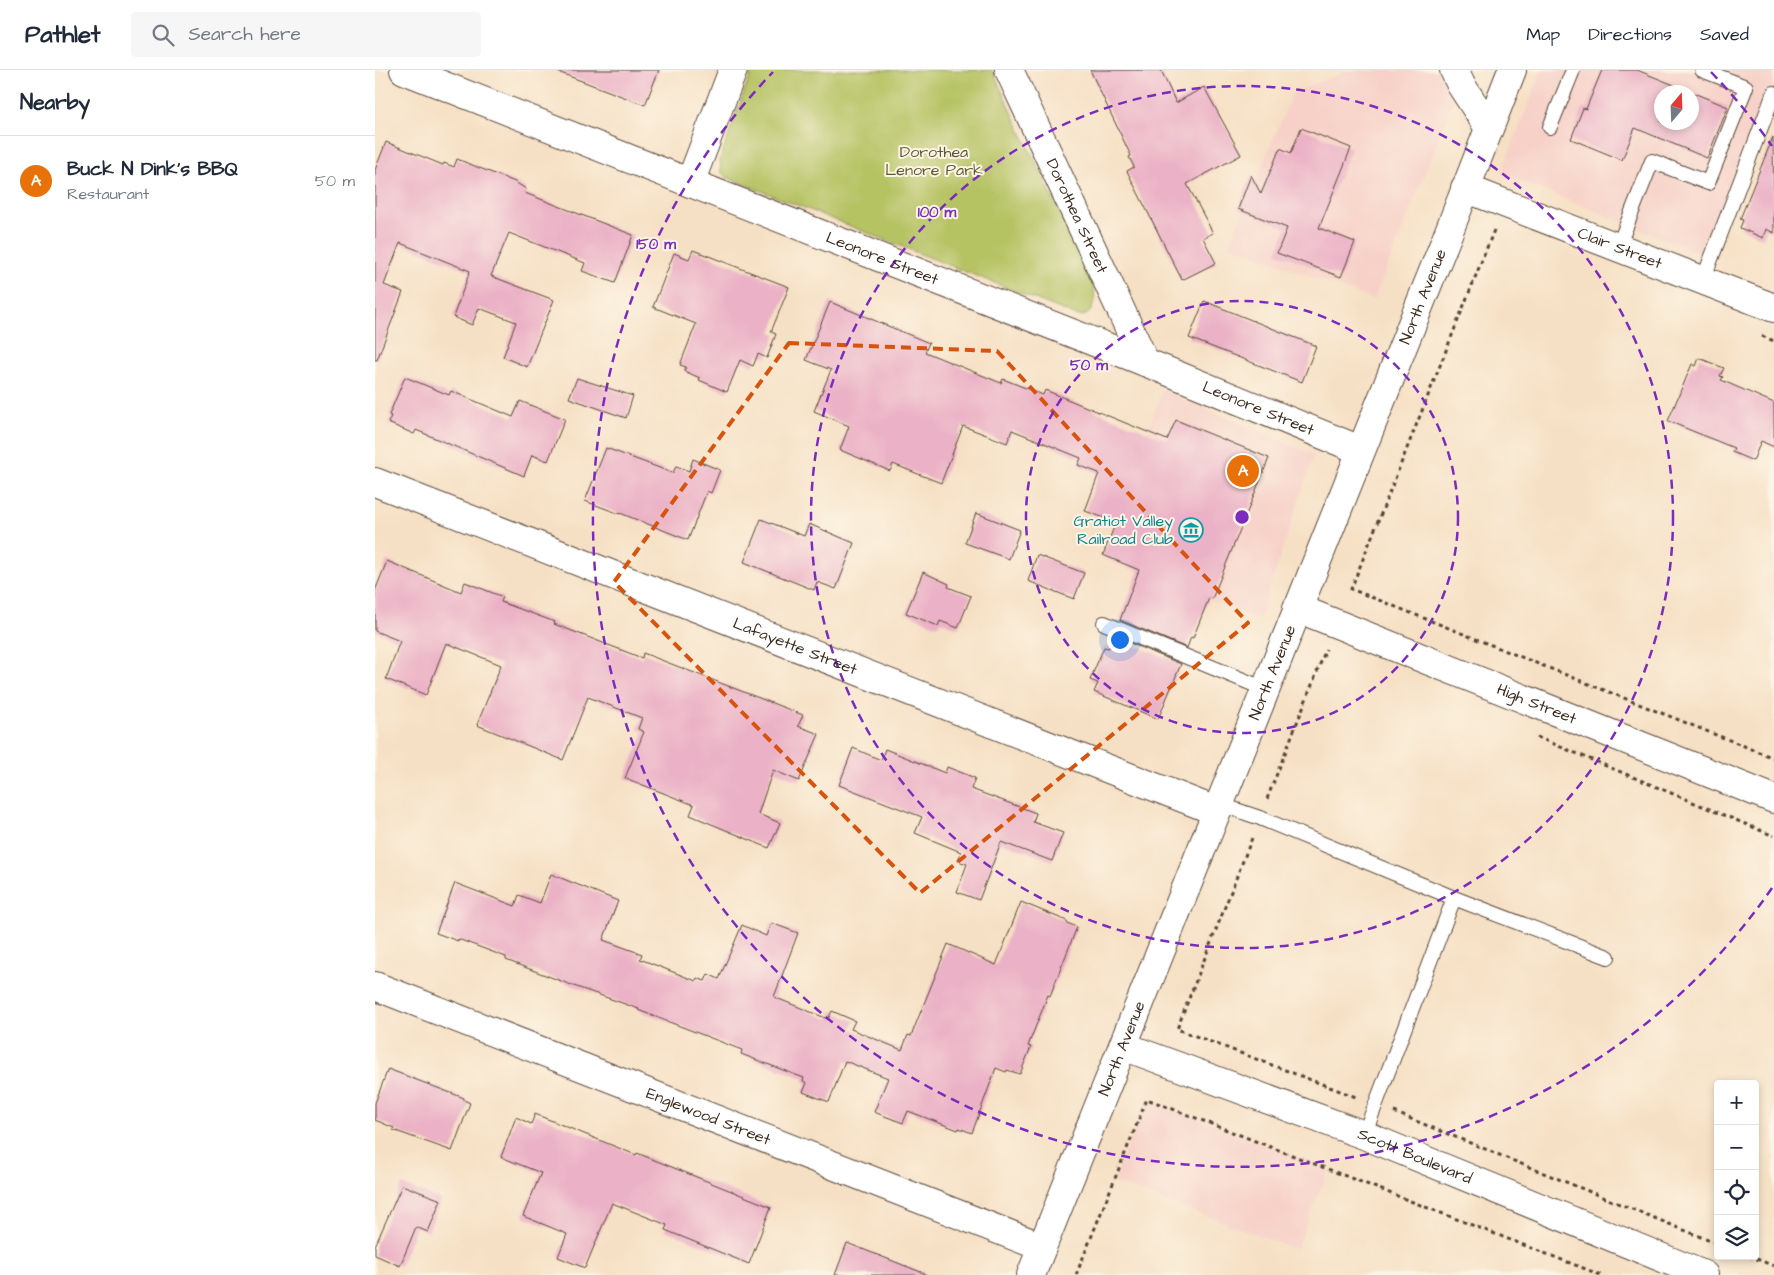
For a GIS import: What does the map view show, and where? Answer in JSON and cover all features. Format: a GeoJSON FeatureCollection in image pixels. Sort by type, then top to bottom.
{"type":"FeatureCollection","features":[{"type":"Feature","properties":{"kind":"street","name":"Leonore Street"},"geometry":{"type":"LineString","coordinates":[[404,70],[1145,362],[1360,450]]}},
{"type":"Feature","properties":{"kind":"street"},"geometry":{"type":"LineString","coordinates":[[690,183],[733,70]]}},
{"type":"Feature","properties":{"kind":"street","name":"Dorothea Street"},"geometry":{"type":"LineString","coordinates":[[1009,70],[1145,362]]}},
{"type":"Feature","properties":{"kind":"street"},"geometry":{"type":"LineString","coordinates":[[1454,70],[1461,85],[1489,128]]}},
{"type":"Feature","properties":{"kind":"street","name":"North Avenue"},"geometry":{"type":"LineString","coordinates":[[1031,1275],[1512,70]]}},
{"type":"Feature","properties":{"kind":"street","name":"Clair Street"},"geometry":{"type":"LineString","coordinates":[[1465,188],[1774,308]]}},
{"type":"Feature","properties":{"kind":"street","name":"Lafayette Street"},"geometry":{"type":"LineString","coordinates":[[375,482],[1218,807]]}},
{"type":"Feature","properties":{"kind":"street","name":"High Street"},"geometry":{"type":"LineString","coordinates":[[1297,608],[1774,799]]}},
{"type":"Feature","properties":{"kind":"street","name":"Englewood Street"},"geometry":{"type":"LineString","coordinates":[[375,986],[1042,1247]]}},
{"type":"Feature","properties":{"kind":"street","name":"Scott Boulevard"},"geometry":{"type":"LineString","coordinates":[[1123,1046],[1364,1135],[1704,1275]]}},
{"type":"Feature","properties":{"kind":"lane"},"geometry":{"type":"LineString","coordinates":[[1550,127],[1573,70]]}},
{"type":"Feature","properties":{"kind":"lane"},"geometry":{"type":"LineString","coordinates":[[1618,247],[1652,161],[1708,183],[1745,87],[1702,70]]}},
{"type":"Feature","properties":{"kind":"lane"},"geometry":{"type":"LineString","coordinates":[[1703,280],[1774,94]]}},
{"type":"Feature","properties":{"kind":"lane"},"geometry":{"type":"LineString","coordinates":[[1104,623],[1265,689]]}},
{"type":"Feature","properties":{"kind":"lane"},"geometry":{"type":"LineString","coordinates":[[1218,807],[1259,818],[1454,898],[1608,957]]}},
{"type":"Feature","properties":{"kind":"lane"},"geometry":{"type":"LineString","coordinates":[[1364,1135],[1454,898]]}},
{"type":"Feature","properties":{"kind":"path"},"geometry":{"type":"LineString","coordinates":[[1495,229],[1351,589],[1774,758]]}},
{"type":"Feature","properties":{"kind":"path"},"geometry":{"type":"LineString","coordinates":[[1529,734],[1774,836]]}},
{"type":"Feature","properties":{"kind":"path"},"geometry":{"type":"LineString","coordinates":[[1177,1029],[1376,1104],[1714,1242]]}},
{"type":"Feature","properties":{"kind":"path"},"geometry":{"type":"LineString","coordinates":[[1076,1275],[1147,1099],[1601,1275]]}},
{"type":"Feature","properties":{"kind":"path"},"geometry":{"type":"LineString","coordinates":[[1759,1260],[1774,1266]]}},
{"type":"Feature","properties":{"kind":"highlighted area"},"geometry":{"type":"Polygon","coordinates":[[[789,343],[997,351],[1248,623],[920,893],[614,582],[789,343]]]}},
{"type":"Feature","properties":{"kind":"shaded area"},"geometry":{"type":"Polygon","coordinates":[[[1348,70],[1466,70],[1374,300],[1229,245],[1292,94],[1348,70]]]}},
{"type":"Feature","properties":{"kind":"shaded area"},"geometry":{"type":"Polygon","coordinates":[[[1542,70],[1774,70],[1774,83],[1704,255],[1501,173],[1542,70]]]}},
{"type":"Feature","properties":{"kind":"shaded area"},"geometry":{"type":"Polygon","coordinates":[[[1162,390],[1314,455],[1259,620],[1103,559],[1162,390]]]}},
{"type":"Feature","properties":{"kind":"shaded area"},"geometry":{"type":"Polygon","coordinates":[[[1147,1099],[1329,1169],[1296,1249],[1113,1182],[1147,1099]]]}},
{"type":"Feature","properties":{"kind":"green space","name":"Dorothea Lenore Park"},"geometry":{"type":"Polygon","coordinates":[[[752,70],[992,70],[1094,285],[1095,294],[1092,308],[1086,315],[1073,314],[726,177],[721,172],[720,159],[752,70]]]}},
{"type":"Feature","properties":{"kind":"building"},"geometry":{"type":"Polygon","coordinates":[[[559,70],[659,70],[645,105],[558,72],[559,70]]]}},
{"type":"Feature","properties":{"kind":"building"},"geometry":{"type":"Polygon","coordinates":[[[1090,70],[1161,70],[1176,103],[1204,87],[1241,155],[1187,184],[1213,233],[1203,238],[1216,263],[1182,280],[1127,171],[1134,167],[1129,157],[1131,156],[1090,70]]]}},
{"type":"Feature","properties":{"kind":"building"},"geometry":{"type":"Polygon","coordinates":[[[1602,70],[1637,70],[1674,85],[1654,85],[1654,130],[1699,130],[1699,95],[1728,107],[1707,158],[1635,128],[1622,160],[1571,139],[1583,108],[1586,109],[1602,70]]]}},
{"type":"Feature","properties":{"kind":"building"},"geometry":{"type":"Polygon","coordinates":[[[1301,128],[1351,148],[1319,228],[1355,242],[1341,277],[1277,253],[1287,228],[1238,209],[1251,175],[1261,194],[1280,148],[1291,153],[1301,128]]]}},
{"type":"Feature","properties":{"kind":"building"},"geometry":{"type":"Polygon","coordinates":[[[1773,137],[1774,233],[1766,229],[1763,238],[1740,228],[1743,220],[1740,219],[1773,137]]]}},
{"type":"Feature","properties":{"kind":"building"},"geometry":{"type":"Polygon","coordinates":[[[386,142],[443,165],[444,163],[454,167],[457,159],[515,182],[526,189],[525,193],[633,235],[615,283],[582,271],[585,263],[509,233],[491,276],[554,300],[527,367],[503,357],[516,322],[479,308],[472,325],[453,317],[470,271],[400,243],[384,285],[403,292],[377,360],[375,360],[375,170],[386,142]]]}},
{"type":"Feature","properties":{"kind":"building"},"geometry":{"type":"Polygon","coordinates":[[[693,250],[789,287],[771,332],[776,334],[767,358],[758,354],[753,366],[740,360],[727,392],[699,380],[700,378],[684,371],[686,367],[680,365],[696,324],[653,307],[674,253],[689,259],[693,250]]]}},
{"type":"Feature","properties":{"kind":"building"},"geometry":{"type":"Polygon","coordinates":[[[1204,301],[1316,346],[1302,382],[1189,338],[1204,301]]]}},
{"type":"Feature","properties":{"kind":"building"},"geometry":{"type":"Polygon","coordinates":[[[830,302],[929,343],[925,352],[1001,383],[1003,379],[1043,395],[1045,390],[1167,440],[1176,420],[1269,458],[1212,599],[1209,598],[1187,648],[1120,620],[1139,570],[1103,555],[1116,522],[1085,511],[1099,473],[1078,465],[1081,458],[1012,430],[1007,443],[963,426],[941,483],[893,464],[890,471],[840,450],[849,426],[814,411],[831,370],[806,360],[830,302]]]}},
{"type":"Feature","properties":{"kind":"building"},"geometry":{"type":"Polygon","coordinates":[[[1699,358],[1724,368],[1720,376],[1723,377],[1721,380],[1774,403],[1774,447],[1761,441],[1753,461],[1732,452],[1734,448],[1668,421],[1692,364],[1696,366],[1699,358]]]}},
{"type":"Feature","properties":{"kind":"building"},"geometry":{"type":"Polygon","coordinates":[[[405,377],[449,395],[451,391],[513,417],[520,401],[565,419],[548,461],[532,455],[524,476],[416,430],[414,434],[388,423],[391,416],[389,415],[405,377]]]}},
{"type":"Feature","properties":{"kind":"building"},"geometry":{"type":"Polygon","coordinates":[[[577,378],[633,396],[626,418],[569,398],[577,378]]]}},
{"type":"Feature","properties":{"kind":"building"},"geometry":{"type":"Polygon","coordinates":[[[606,448],[673,473],[676,466],[689,471],[693,459],[720,470],[711,493],[707,491],[688,540],[585,501],[606,448]]]}},
{"type":"Feature","properties":{"kind":"building"},"geometry":{"type":"Polygon","coordinates":[[[976,513],[1020,530],[1009,559],[965,543],[976,513]]]}},
{"type":"Feature","properties":{"kind":"building"},"geometry":{"type":"Polygon","coordinates":[[[761,519],[804,536],[809,524],[854,543],[836,589],[817,582],[814,590],[744,562],[761,519]]]}},
{"type":"Feature","properties":{"kind":"building"},"geometry":{"type":"Polygon","coordinates":[[[1037,555],[1084,573],[1074,599],[1028,581],[1037,555]]]}},
{"type":"Feature","properties":{"kind":"building"},"geometry":{"type":"Polygon","coordinates":[[[387,561],[461,592],[465,582],[503,597],[501,602],[555,622],[554,624],[642,658],[643,653],[803,715],[798,726],[819,734],[799,781],[773,770],[758,814],[780,823],[769,848],[690,815],[694,805],[625,778],[644,732],[638,729],[642,718],[588,697],[563,760],[477,725],[501,665],[446,643],[426,695],[386,679],[400,641],[375,631],[375,591],[387,561]]]}},
{"type":"Feature","properties":{"kind":"building"},"geometry":{"type":"Polygon","coordinates":[[[923,572],[949,584],[948,587],[971,596],[958,628],[940,621],[938,626],[906,613],[923,572]]]}},
{"type":"Feature","properties":{"kind":"building"},"geometry":{"type":"Polygon","coordinates":[[[1113,636],[1181,664],[1158,719],[1094,692],[1098,683],[1090,680],[1104,647],[1109,648],[1113,636]]]}},
{"type":"Feature","properties":{"kind":"building"},"geometry":{"type":"Polygon","coordinates":[[[853,748],[881,760],[885,749],[945,773],[947,767],[975,778],[971,789],[1036,813],[1033,822],[1063,833],[1052,861],[1001,842],[979,900],[957,892],[967,864],[958,861],[961,852],[915,833],[922,817],[839,785],[853,748]]]}},
{"type":"Feature","properties":{"kind":"building"},"geometry":{"type":"Polygon","coordinates":[[[551,874],[618,901],[603,940],[642,954],[640,959],[696,981],[697,978],[705,981],[708,974],[719,979],[742,925],[766,936],[771,923],[798,933],[774,997],[828,1019],[832,1011],[855,1021],[851,1029],[902,1050],[908,1035],[911,1036],[948,944],[996,965],[1021,902],[1077,927],[1028,1046],[1031,1047],[1020,1074],[996,1068],[972,1133],[959,1128],[958,1130],[908,1111],[903,1123],[874,1112],[888,1078],[845,1061],[829,1102],[803,1092],[807,1083],[803,1081],[804,1078],[741,1054],[742,1050],[639,1009],[506,960],[506,957],[436,933],[455,883],[515,906],[519,895],[540,903],[551,874]]]}},
{"type":"Feature","properties":{"kind":"building"},"geometry":{"type":"Polygon","coordinates":[[[388,1069],[464,1098],[464,1100],[470,1103],[452,1151],[393,1130],[394,1128],[375,1120],[375,1103],[388,1069]]]}},
{"type":"Feature","properties":{"kind":"building"},"geometry":{"type":"Polygon","coordinates":[[[535,1114],[771,1207],[749,1264],[665,1230],[667,1225],[612,1203],[585,1268],[558,1257],[567,1234],[523,1216],[541,1173],[501,1157],[516,1117],[531,1124],[535,1114]]]}},
{"type":"Feature","properties":{"kind":"building"},"geometry":{"type":"Polygon","coordinates":[[[402,1185],[441,1200],[428,1232],[416,1227],[400,1266],[375,1255],[375,1246],[402,1185]]]}},
{"type":"Feature","properties":{"kind":"building"},"geometry":{"type":"Polygon","coordinates":[[[847,1243],[926,1274],[926,1275],[835,1275],[847,1243]]]}},
{"type":"Feature","properties":{"kind":"place","name":"Buck N Dink's BBQ"},"geometry":{"type":"Point","coordinates":[1243,471]}},
{"type":"Feature","properties":{"kind":"place","name":"Gratiot Valley Railroad Club"},"geometry":{"type":"Point","coordinates":[1191,530]}}]}
